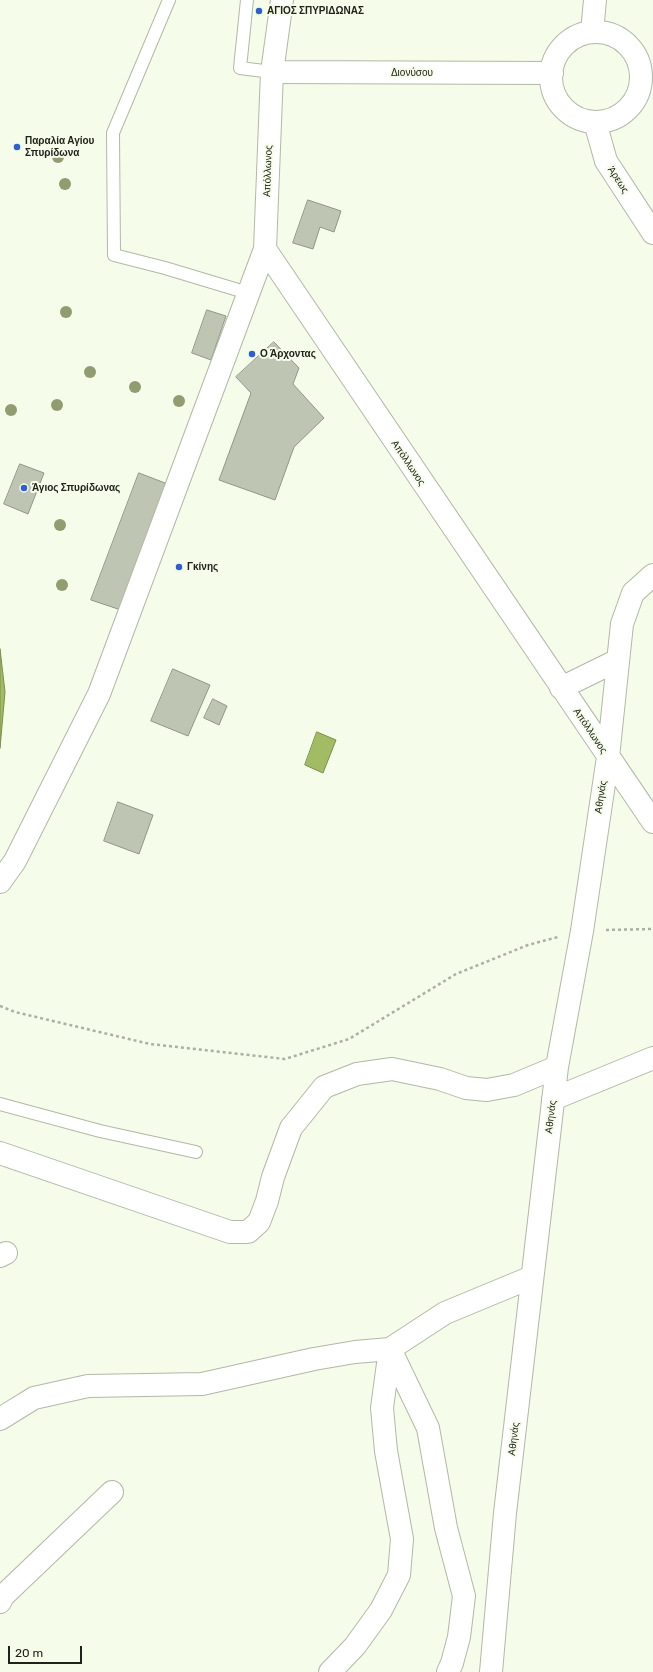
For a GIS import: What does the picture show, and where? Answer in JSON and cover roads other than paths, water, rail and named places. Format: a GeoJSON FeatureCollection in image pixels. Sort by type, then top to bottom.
{"type":"FeatureCollection","features":[{"type":"Feature","properties":{"kind":"street","name":"Απόλλωνος"},"geometry":{"type":"LineString","coordinates":[[282,0],[272,72],[264,249],[653,822]]}},
{"type":"Feature","properties":{"kind":"street"},"geometry":{"type":"LineString","coordinates":[[592,32],[595,0]]}},
{"type":"Feature","properties":{"kind":"street"},"geometry":{"type":"LineString","coordinates":[[592,32],[605,32],[620,38],[632,48],[647,77],[640,86],[635,101],[624,112],[610,120],[595,122],[585,120],[571,114],[560,103],[553,89],[552,73],[555,58],[564,45],[577,36],[592,32]]}},
{"type":"Feature","properties":{"kind":"street","name":"Διονύσου"},"geometry":{"type":"LineString","coordinates":[[272,72],[552,73]]}},
{"type":"Feature","properties":{"kind":"street","name":"Άρεως"},"geometry":{"type":"LineString","coordinates":[[595,122],[606,161],[653,232]]}},
{"type":"Feature","properties":{"kind":"street"},"geometry":{"type":"LineString","coordinates":[[0,882],[15,860],[99,694],[264,249]]}},
{"type":"Feature","properties":{"kind":"street","name":"Αθηνάς"},"geometry":{"type":"LineString","coordinates":[[491,1672],[505,1513],[557,1067],[582,931],[608,757],[622,624],[633,593],[653,575]]}},
{"type":"Feature","properties":{"kind":"street"},"geometry":{"type":"LineString","coordinates":[[561,688],[618,660]]}},
{"type":"Feature","properties":{"kind":"street"},"geometry":{"type":"LineString","coordinates":[[553,1100],[653,1058]]}},
{"type":"Feature","properties":{"kind":"street"},"geometry":{"type":"LineString","coordinates":[[0,1153],[230,1232],[248,1232],[259,1222],[267,1201],[273,1176],[291,1128],[324,1087],[357,1074],[392,1069],[440,1078],[466,1088],[487,1090],[514,1085],[557,1067]]}},
{"type":"Feature","properties":{"kind":"street"},"geometry":{"type":"LineString","coordinates":[[0,1419],[34,1398],[88,1386],[202,1384],[314,1359],[355,1352],[390,1349],[445,1313],[532,1278]]}},
{"type":"Feature","properties":{"kind":"street"},"geometry":{"type":"LineString","coordinates":[[330,1672],[355,1646],[380,1610],[399,1575],[402,1539],[386,1451],[382,1408],[390,1349]]}},
{"type":"Feature","properties":{"kind":"street"},"geometry":{"type":"LineString","coordinates":[[390,1349],[428,1428],[446,1528],[464,1596],[459,1637],[448,1672]]}},
{"type":"Feature","properties":{"kind":"street"},"geometry":{"type":"LineString","coordinates":[[0,1602],[3,1596],[112,1492]]}},
{"type":"Feature","properties":{"kind":"lane"},"geometry":{"type":"LineString","coordinates":[[169,0],[113,133],[114,255],[165,268],[248,293]]}},
{"type":"Feature","properties":{"kind":"lane"},"geometry":{"type":"LineString","coordinates":[[247,0],[240,68],[272,72]]}},
{"type":"Feature","properties":{"kind":"lane"},"geometry":{"type":"LineString","coordinates":[[0,1104],[100,1131],[196,1152]]}},
{"type":"Feature","properties":{"kind":"place","name":"ΑΓΙΟΣ ΣΠΥΡΙΔΩΝΑΣ"},"geometry":{"type":"Point","coordinates":[259,11]}},
{"type":"Feature","properties":{"kind":"place","name":"Παραλία Αγίου Σπυρίδωνα"},"geometry":{"type":"Point","coordinates":[17,147]}},
{"type":"Feature","properties":{"kind":"place","name":"Ο Άρχοντας"},"geometry":{"type":"Point","coordinates":[252,354]}},
{"type":"Feature","properties":{"kind":"place","name":"Άγιος Σπυρίδωνας"},"geometry":{"type":"Point","coordinates":[24,488]}},
{"type":"Feature","properties":{"kind":"place","name":"Γκίνης"},"geometry":{"type":"Point","coordinates":[179,567]}}]}
